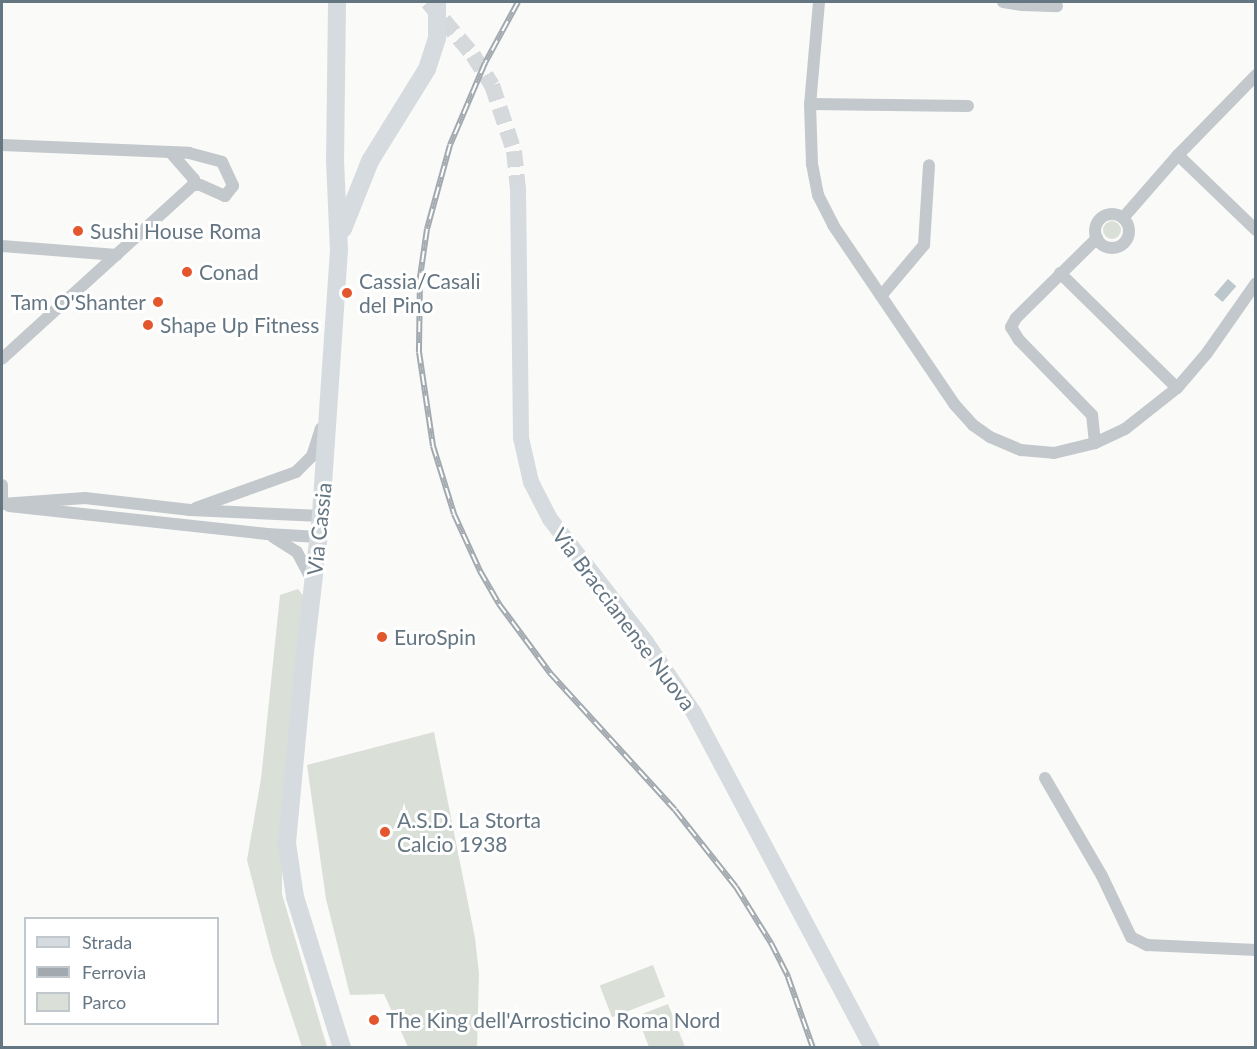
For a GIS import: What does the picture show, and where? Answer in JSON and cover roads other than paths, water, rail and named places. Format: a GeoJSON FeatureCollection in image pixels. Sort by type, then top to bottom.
{"type":"FeatureCollection","features":[{"type":"Feature","properties":{"kind":"main road","name":"Via Cassia"},"geometry":{"type":"LineString","coordinates":[[337,2],[335,160],[340,236],[321,516],[290,790],[288,859],[302,922],[342,1047]]}},
{"type":"Feature","properties":{"kind":"main road"},"geometry":{"type":"LineString","coordinates":[[340,236],[370,161],[427,69],[438,28],[437,2]]}},
{"type":"Feature","properties":{"kind":"main road","name":"Via Braccianense Nuova"},"geometry":{"type":"LineString","coordinates":[[518,189],[520,419],[522,450],[531,482],[550,519],[646,642],[694,713],[872,1047]]}},
{"type":"Feature","properties":{"kind":"street"},"geometry":{"type":"LineString","coordinates":[[819,2],[810,104],[812,164],[818,195],[832,225],[955,405],[981,431],[1009,447],[1037,453],[1064,451],[1095,442],[1125,429],[1177,388],[1207,353],[1256,283]]}},
{"type":"Feature","properties":{"kind":"street"},"geometry":{"type":"LineString","coordinates":[[1003,2],[1023,6],[1058,6]]}},
{"type":"Feature","properties":{"kind":"street"},"geometry":{"type":"LineString","coordinates":[[1123,218],[1178,155],[1256,75]]}},
{"type":"Feature","properties":{"kind":"street"},"geometry":{"type":"LineString","coordinates":[[810,104],[968,106]]}},
{"type":"Feature","properties":{"kind":"street"},"geometry":{"type":"LineString","coordinates":[[2,145],[189,153],[222,162],[233,186],[225,196],[200,185],[193,185]]}},
{"type":"Feature","properties":{"kind":"street"},"geometry":{"type":"LineString","coordinates":[[2,359],[193,185],[194,179],[172,154]]}},
{"type":"Feature","properties":{"kind":"street"},"geometry":{"type":"LineString","coordinates":[[1178,155],[1256,230]]}},
{"type":"Feature","properties":{"kind":"street"},"geometry":{"type":"LineString","coordinates":[[881,296],[924,245],[929,165]]}},
{"type":"Feature","properties":{"kind":"street"},"geometry":{"type":"LineString","coordinates":[[1113,214],[1123,218],[1129,233],[1120,246],[1110,248],[1097,238],[1096,227],[1102,218],[1113,214]]}},
{"type":"Feature","properties":{"kind":"street"},"geometry":{"type":"LineString","coordinates":[[1095,442],[1092,415],[1019,340],[1011,327],[1016,318],[1097,238]]}},
{"type":"Feature","properties":{"kind":"street"},"geometry":{"type":"LineString","coordinates":[[2,246],[117,255]]}},
{"type":"Feature","properties":{"kind":"street"},"geometry":{"type":"LineString","coordinates":[[1060,273],[1177,388]]}},
{"type":"Feature","properties":{"kind":"street"},"geometry":{"type":"LineString","coordinates":[[190,510],[290,475],[305,465],[315,450],[330,398]]}},
{"type":"Feature","properties":{"kind":"street"},"geometry":{"type":"LineString","coordinates":[[2,485],[2,504]]}},
{"type":"Feature","properties":{"kind":"street"},"geometry":{"type":"LineString","coordinates":[[2,491],[16,502]]}},
{"type":"Feature","properties":{"kind":"street"},"geometry":{"type":"LineString","coordinates":[[238,530],[240,492]]}},
{"type":"Feature","properties":{"kind":"street"},"geometry":{"type":"LineString","coordinates":[[2,504],[85,498],[190,510],[321,516]]}},
{"type":"Feature","properties":{"kind":"street"},"geometry":{"type":"LineString","coordinates":[[2,504],[23,509],[267,534],[319,537]]}},
{"type":"Feature","properties":{"kind":"street"},"geometry":{"type":"LineString","coordinates":[[267,534],[297,552],[313,582]]}},
{"type":"Feature","properties":{"kind":"street"},"geometry":{"type":"LineString","coordinates":[[1045,778],[1102,876],[1131,937],[1147,945],[1256,950]]}},
{"type":"Feature","properties":{"kind":"tunnel"},"geometry":{"type":"LineString","coordinates":[[428,2],[473,55],[492,85],[514,151],[518,189]]}},
{"type":"Feature","properties":{"kind":"railway"},"geometry":{"type":"LineString","coordinates":[[518,2],[485,63],[450,145],[427,229],[420,277],[419,352],[433,446],[454,514],[480,571],[499,604],[550,673],[675,810],[736,887],[771,943],[788,977],[813,1048]]}},
{"type":"Feature","properties":{"kind":"place","name":"Sushi House Roma"},"geometry":{"type":"Point","coordinates":[78,231]}},
{"type":"Feature","properties":{"kind":"place","name":"Conad"},"geometry":{"type":"Point","coordinates":[187,272]}},
{"type":"Feature","properties":{"kind":"place","name":"Cassia/Casali del Pino"},"geometry":{"type":"Point","coordinates":[347,293]}},
{"type":"Feature","properties":{"kind":"place","name":"Tam O'Shanter"},"geometry":{"type":"Point","coordinates":[158,302]}},
{"type":"Feature","properties":{"kind":"place","name":"Shape Up Fitness"},"geometry":{"type":"Point","coordinates":[148,325]}},
{"type":"Feature","properties":{"kind":"place","name":"EuroSpin"},"geometry":{"type":"Point","coordinates":[382,637]}},
{"type":"Feature","properties":{"kind":"place","name":"A.S.D. La Storta Calcio 1938"},"geometry":{"type":"Point","coordinates":[385,832]}},
{"type":"Feature","properties":{"kind":"place","name":"The King dell'Arrosticino Roma Nord"},"geometry":{"type":"Point","coordinates":[374,1020]}}]}
